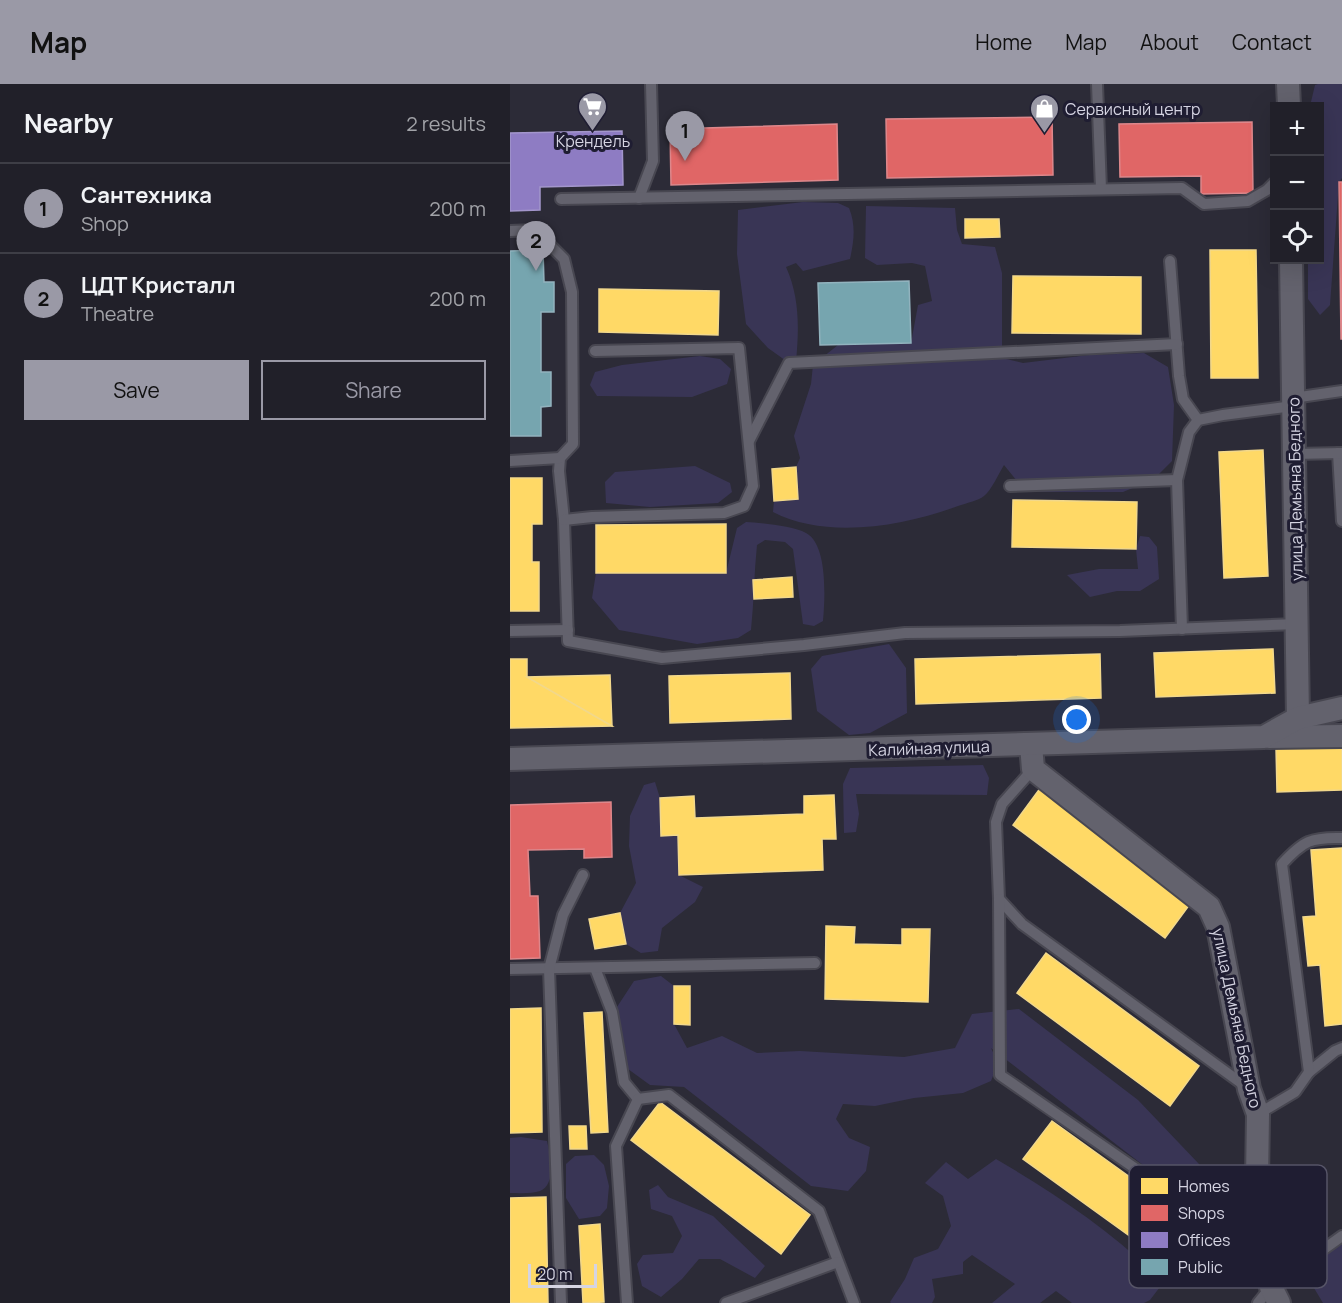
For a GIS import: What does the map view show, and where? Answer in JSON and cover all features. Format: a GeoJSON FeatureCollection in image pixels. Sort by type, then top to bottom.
{"type":"FeatureCollection","features":[{"type":"Feature","properties":{"kind":"street"},"geometry":{"type":"LineString","coordinates":[[1288,84],[1289,102]]}},
{"type":"Feature","properties":{"kind":"street","name":"улица Демьяна Бедного"},"geometry":{"type":"LineString","coordinates":[[1291,264],[1298,718]]}},
{"type":"Feature","properties":{"kind":"street","name":"Калийная улица"},"geometry":{"type":"LineString","coordinates":[[510,759],[1264,737],[1298,718],[1342,708]]}},
{"type":"Feature","properties":{"kind":"street"},"geometry":{"type":"LineString","coordinates":[[1264,737],[1342,736]]}},
{"type":"Feature","properties":{"kind":"street"},"geometry":{"type":"LineString","coordinates":[[1031,745],[1033,769]]}},
{"type":"Feature","properties":{"kind":"street","name":"улица Демьяна Бедного"},"geometry":{"type":"LineString","coordinates":[[1033,769],[1209,907],[1218,927],[1249,1089],[1258,1114],[1257,1165]]}},
{"type":"Feature","properties":{"kind":"lane"},"geometry":{"type":"LineString","coordinates":[[639,198],[653,160],[651,84]]}},
{"type":"Feature","properties":{"kind":"lane"},"geometry":{"type":"LineString","coordinates":[[1097,84],[1101,189]]}},
{"type":"Feature","properties":{"kind":"lane"},"geometry":{"type":"LineString","coordinates":[[561,199],[1182,188],[1204,204],[1248,201],[1270,186]]}},
{"type":"Feature","properties":{"kind":"lane"},"geometry":{"type":"LineString","coordinates":[[510,231],[535,230],[564,259],[572,292],[573,444],[561,458],[559,471],[564,520],[568,641],[662,658],[905,633],[1120,632],[1297,624]]}},
{"type":"Feature","properties":{"kind":"lane"},"geometry":{"type":"LineString","coordinates":[[1170,261],[1179,376],[1184,399],[1198,420]]}},
{"type":"Feature","properties":{"kind":"lane"},"geometry":{"type":"LineString","coordinates":[[749,441],[789,363],[1177,344]]}},
{"type":"Feature","properties":{"kind":"lane"},"geometry":{"type":"LineString","coordinates":[[564,520],[724,513],[744,506],[753,486],[739,348],[595,351]]}},
{"type":"Feature","properties":{"kind":"lane"},"geometry":{"type":"LineString","coordinates":[[1182,629],[1177,480],[1189,432],[1198,420],[1342,392]]}},
{"type":"Feature","properties":{"kind":"lane"},"geometry":{"type":"LineString","coordinates":[[1294,454],[1340,453],[1342,521]]}},
{"type":"Feature","properties":{"kind":"lane"},"geometry":{"type":"LineString","coordinates":[[510,461],[561,458]]}},
{"type":"Feature","properties":{"kind":"lane"},"geometry":{"type":"LineString","coordinates":[[1010,486],[1177,480]]}},
{"type":"Feature","properties":{"kind":"lane"},"geometry":{"type":"LineString","coordinates":[[510,632],[568,630]]}},
{"type":"Feature","properties":{"kind":"lane"},"geometry":{"type":"LineString","coordinates":[[1033,769],[1002,804],[996,822],[1000,1075],[1130,1165]]}},
{"type":"Feature","properties":{"kind":"lane"},"geometry":{"type":"LineString","coordinates":[[1309,1072],[1282,864],[1297,848],[1318,837],[1342,837]]}},
{"type":"Feature","properties":{"kind":"lane"},"geometry":{"type":"LineString","coordinates":[[561,1303],[549,969],[562,915],[584,875]]}},
{"type":"Feature","properties":{"kind":"lane"},"geometry":{"type":"LineString","coordinates":[[999,899],[1022,924],[1249,1089]]}},
{"type":"Feature","properties":{"kind":"lane"},"geometry":{"type":"LineString","coordinates":[[510,969],[815,963]]}},
{"type":"Feature","properties":{"kind":"lane"},"geometry":{"type":"LineString","coordinates":[[595,968],[612,1012],[624,1082],[638,1099]]}},
{"type":"Feature","properties":{"kind":"lane"},"geometry":{"type":"LineString","coordinates":[[1258,1114],[1295,1092],[1309,1072],[1342,1048]]}},
{"type":"Feature","properties":{"kind":"lane"},"geometry":{"type":"LineString","coordinates":[[638,1099],[669,1095],[819,1211],[854,1303]]}},
{"type":"Feature","properties":{"kind":"lane"},"geometry":{"type":"LineString","coordinates":[[627,1303],[616,1146],[638,1099]]}},
{"type":"Feature","properties":{"kind":"lane"},"geometry":{"type":"LineString","coordinates":[[1327,1249],[1342,1236]]}},
{"type":"Feature","properties":{"kind":"lane"},"geometry":{"type":"LineString","coordinates":[[726,1303],[838,1263]]}},
{"type":"Feature","properties":{"kind":"lane"},"geometry":{"type":"LineString","coordinates":[[1269,1298],[1281,1288]]}},
{"type":"Feature","properties":{"kind":"shaded area"},"geometry":{"type":"Polygon","coordinates":[[[1342,84],[1342,178],[1339,182],[1330,305],[1320,315],[1308,299],[1308,264],[1324,264],[1324,102],[1311,102],[1315,85],[1342,84]]]}},
{"type":"Feature","properties":{"kind":"shaded area"},"geometry":{"type":"Polygon","coordinates":[[[803,202],[838,203],[849,208],[853,221],[853,239],[850,259],[803,271],[796,263],[786,267],[794,290],[798,326],[796,362],[789,363],[768,348],[746,324],[737,254],[738,210],[803,202]]]}},
{"type":"Feature","properties":{"kind":"shaded area"},"geometry":{"type":"Polygon","coordinates":[[[866,206],[955,208],[957,230],[962,244],[995,247],[1002,273],[1002,358],[1023,363],[1089,355],[1144,353],[1168,367],[1174,405],[1172,461],[1154,479],[1123,492],[1026,492],[1004,465],[987,494],[981,498],[937,513],[890,524],[841,528],[817,526],[794,521],[773,512],[774,501],[798,499],[796,467],[800,458],[794,436],[811,384],[813,365],[838,345],[911,343],[918,305],[932,301],[925,266],[912,263],[877,265],[865,258],[866,206]]]}},
{"type":"Feature","properties":{"kind":"shaded area"},"geometry":{"type":"Polygon","coordinates":[[[700,356],[720,359],[731,369],[727,384],[692,397],[597,396],[590,385],[595,372],[622,365],[700,356]]]}},
{"type":"Feature","properties":{"kind":"shaded area"},"geometry":{"type":"Polygon","coordinates":[[[695,466],[730,483],[732,492],[718,503],[650,507],[606,503],[605,482],[615,472],[695,466]]]}},
{"type":"Feature","properties":{"kind":"shaded area"},"geometry":{"type":"Polygon","coordinates":[[[746,522],[793,528],[806,533],[813,539],[822,560],[824,573],[823,621],[814,626],[803,624],[793,549],[785,542],[765,540],[757,545],[751,630],[738,638],[697,644],[619,630],[592,598],[596,573],[726,573],[737,528],[746,522]]]}},
{"type":"Feature","properties":{"kind":"shaded area"},"geometry":{"type":"Polygon","coordinates":[[[1140,536],[1149,537],[1157,547],[1159,579],[1140,591],[1117,591],[1090,597],[1067,575],[1099,569],[1138,569],[1136,549],[1140,536]]]}},
{"type":"Feature","properties":{"kind":"shaded area"},"geometry":{"type":"Polygon","coordinates":[[[889,644],[906,668],[907,713],[870,733],[849,735],[817,711],[811,669],[822,656],[889,644]]]}},
{"type":"Feature","properties":{"kind":"shaded area"},"geometry":{"type":"Polygon","coordinates":[[[983,765],[989,778],[987,795],[856,794],[859,814],[856,832],[844,833],[843,784],[850,768],[983,765]]]}},
{"type":"Feature","properties":{"kind":"shaded area"},"geometry":{"type":"Polygon","coordinates":[[[655,782],[660,798],[661,836],[678,835],[679,875],[703,887],[695,902],[662,928],[658,951],[641,953],[626,944],[620,913],[636,883],[629,846],[630,816],[644,785],[655,782]]]}},
{"type":"Feature","properties":{"kind":"shaded area"},"geometry":{"type":"Polygon","coordinates":[[[661,976],[674,986],[674,1024],[687,1048],[722,1036],[757,1053],[800,1051],[904,1057],[955,1048],[972,1014],[1019,1009],[1138,1100],[1200,1165],[1143,1165],[991,1048],[998,1063],[991,1081],[963,1093],[914,1098],[875,1106],[843,1104],[836,1119],[849,1138],[870,1147],[866,1171],[848,1191],[811,1186],[684,1087],[650,1085],[628,1069],[617,1007],[634,981],[661,976]]]}},
{"type":"Feature","properties":{"kind":"shaded area"},"geometry":{"type":"Polygon","coordinates":[[[521,1137],[547,1141],[551,1161],[550,1176],[549,1182],[540,1191],[510,1193],[510,1138],[521,1137]]]}},
{"type":"Feature","properties":{"kind":"shaded area"},"geometry":{"type":"Polygon","coordinates":[[[594,1155],[604,1165],[609,1186],[607,1208],[600,1216],[579,1219],[566,1198],[566,1164],[575,1156],[594,1155]]]}},
{"type":"Feature","properties":{"kind":"shaded area"},"geometry":{"type":"Polygon","coordinates":[[[996,1159],[1084,1215],[1129,1251],[1129,1288],[1159,1288],[1150,1300],[1144,1303],[1072,1303],[1056,1291],[1040,1303],[992,1303],[1015,1284],[972,1255],[963,1262],[963,1274],[932,1279],[935,1297],[932,1303],[891,1303],[914,1258],[938,1249],[951,1226],[943,1196],[925,1183],[946,1162],[968,1179],[996,1159]]]}},
{"type":"Feature","properties":{"kind":"shaded area"},"geometry":{"type":"Polygon","coordinates":[[[658,1185],[668,1197],[713,1216],[765,1266],[755,1278],[720,1259],[699,1259],[682,1279],[661,1297],[642,1286],[637,1264],[643,1255],[673,1253],[682,1236],[672,1216],[651,1209],[649,1190],[658,1185]]]}},
{"type":"Feature","properties":{"kind":"shaded area"},"geometry":{"type":"Polygon","coordinates":[[[1342,1244],[1342,1303],[1323,1303],[1314,1288],[1327,1288],[1327,1253],[1342,1244]]]}},
{"type":"Feature","properties":{"kind":"building: Homes"},"geometry":{"type":"Polygon","coordinates":[[[965,219],[999,219],[1000,237],[965,238],[965,219]]]}},
{"type":"Feature","properties":{"kind":"building: Homes"},"geometry":{"type":"Polygon","coordinates":[[[1210,250],[1256,250],[1258,378],[1211,378],[1210,250]]]}},
{"type":"Feature","properties":{"kind":"building: Homes"},"geometry":{"type":"Polygon","coordinates":[[[1013,276],[1141,277],[1141,334],[1012,333],[1013,276]]]}},
{"type":"Feature","properties":{"kind":"building: Homes"},"geometry":{"type":"Polygon","coordinates":[[[599,289],[719,291],[718,335],[599,332],[599,289]]]}},
{"type":"Feature","properties":{"kind":"building: Homes"},"geometry":{"type":"Polygon","coordinates":[[[1263,450],[1268,576],[1224,578],[1219,452],[1263,450]]]}},
{"type":"Feature","properties":{"kind":"building: Homes"},"geometry":{"type":"Polygon","coordinates":[[[796,467],[798,499],[774,501],[772,469],[796,467]]]}},
{"type":"Feature","properties":{"kind":"building: Homes"},"geometry":{"type":"Polygon","coordinates":[[[510,478],[542,478],[542,524],[532,524],[532,562],[539,562],[539,611],[510,611],[510,478]]]}},
{"type":"Feature","properties":{"kind":"building: Homes"},"geometry":{"type":"Polygon","coordinates":[[[1013,500],[1137,502],[1136,549],[1012,547],[1013,500]]]}},
{"type":"Feature","properties":{"kind":"building: Homes"},"geometry":{"type":"Polygon","coordinates":[[[726,524],[726,573],[596,573],[596,525],[726,524]]]}},
{"type":"Feature","properties":{"kind":"building: Homes"},"geometry":{"type":"Polygon","coordinates":[[[792,577],[793,597],[754,599],[753,580],[792,577]]]}},
{"type":"Feature","properties":{"kind":"building: Homes"},"geometry":{"type":"Polygon","coordinates":[[[1273,649],[1275,693],[1156,697],[1154,653],[1273,649]]]}},
{"type":"Feature","properties":{"kind":"building: Homes"},"geometry":{"type":"Polygon","coordinates":[[[1100,654],[1101,698],[916,704],[915,659],[1100,654]]]}},
{"type":"Feature","properties":{"kind":"building: Homes"},"geometry":{"type":"Polygon","coordinates":[[[510,659],[527,659],[527,677],[612,726],[510,728],[510,659]]]}},
{"type":"Feature","properties":{"kind":"building: Homes"},"geometry":{"type":"Polygon","coordinates":[[[790,673],[791,719],[670,723],[669,676],[790,673]]]}},
{"type":"Feature","properties":{"kind":"building: Homes"},"geometry":{"type":"Polygon","coordinates":[[[610,675],[612,726],[527,677],[610,675]]]}},
{"type":"Feature","properties":{"kind":"building: Homes"},"geometry":{"type":"Polygon","coordinates":[[[1342,746],[1342,790],[1277,792],[1276,748],[1342,746]]]}},
{"type":"Feature","properties":{"kind":"building: Homes"},"geometry":{"type":"Polygon","coordinates":[[[1041,787],[1193,900],[1165,938],[1013,825],[1041,787]]]}},
{"type":"Feature","properties":{"kind":"building: Homes"},"geometry":{"type":"Polygon","coordinates":[[[834,795],[836,839],[822,839],[823,870],[679,875],[678,835],[661,836],[660,798],[694,796],[695,818],[804,814],[804,796],[834,795]]]}},
{"type":"Feature","properties":{"kind":"building: Homes"},"geometry":{"type":"Polygon","coordinates":[[[1342,848],[1342,1024],[1325,1026],[1320,965],[1308,966],[1303,917],[1316,916],[1311,850],[1342,848]]]}},
{"type":"Feature","properties":{"kind":"building: Homes"},"geometry":{"type":"Polygon","coordinates":[[[620,913],[626,944],[595,949],[589,919],[620,913]]]}},
{"type":"Feature","properties":{"kind":"building: Homes"},"geometry":{"type":"Polygon","coordinates":[[[826,926],[855,927],[854,944],[902,945],[902,929],[930,929],[928,1002],[825,999],[826,926]]]}},
{"type":"Feature","properties":{"kind":"building: Homes"},"geometry":{"type":"Polygon","coordinates":[[[1046,953],[1199,1066],[1170,1106],[1017,993],[1046,953]]]}},
{"type":"Feature","properties":{"kind":"building: Homes"},"geometry":{"type":"Polygon","coordinates":[[[674,986],[690,986],[690,1025],[674,1024],[674,986]]]}},
{"type":"Feature","properties":{"kind":"building: Homes"},"geometry":{"type":"Polygon","coordinates":[[[541,1008],[542,1132],[510,1133],[510,1009],[541,1008]]]}},
{"type":"Feature","properties":{"kind":"building: Homes"},"geometry":{"type":"Polygon","coordinates":[[[602,1012],[608,1132],[591,1133],[584,1013],[602,1012]]]}},
{"type":"Feature","properties":{"kind":"building: Homes"},"geometry":{"type":"Polygon","coordinates":[[[660,1102],[810,1215],[781,1254],[631,1140],[660,1102]]]}},
{"type":"Feature","properties":{"kind":"building: Homes"},"geometry":{"type":"Polygon","coordinates":[[[1052,1121],[1129,1176],[1129,1236],[1023,1159],[1052,1121]]]}},
{"type":"Feature","properties":{"kind":"building: Homes"},"geometry":{"type":"Polygon","coordinates":[[[569,1126],[586,1126],[587,1149],[570,1149],[569,1126]]]}},
{"type":"Feature","properties":{"kind":"building: Homes"},"geometry":{"type":"Polygon","coordinates":[[[546,1197],[548,1303],[510,1303],[510,1198],[546,1197]]]}},
{"type":"Feature","properties":{"kind":"building: Homes"},"geometry":{"type":"Polygon","coordinates":[[[600,1224],[604,1302],[583,1303],[579,1226],[600,1224]]]}},
{"type":"Feature","properties":{"kind":"building: Shops"},"geometry":{"type":"Polygon","coordinates":[[[1052,117],[1053,175],[887,178],[886,119],[1052,117]]]}},
{"type":"Feature","properties":{"kind":"building: Shops"},"geometry":{"type":"Polygon","coordinates":[[[1252,122],[1253,193],[1201,194],[1201,176],[1120,177],[1119,124],[1252,122]]]}},
{"type":"Feature","properties":{"kind":"building: Shops"},"geometry":{"type":"Polygon","coordinates":[[[837,124],[838,180],[671,185],[670,129],[837,124]]]}},
{"type":"Feature","properties":{"kind":"building: Shops"},"geometry":{"type":"Polygon","coordinates":[[[1339,182],[1342,182],[1342,339],[1341,339],[1339,182]]]}},
{"type":"Feature","properties":{"kind":"building: Shops"},"geometry":{"type":"Polygon","coordinates":[[[611,802],[612,857],[584,858],[584,849],[528,850],[530,896],[538,896],[540,958],[510,959],[510,805],[611,802]]]}},
{"type":"Feature","properties":{"kind":"building: Offices"},"geometry":{"type":"Polygon","coordinates":[[[622,131],[623,185],[540,187],[540,210],[510,211],[510,133],[622,131]]]}},
{"type":"Feature","properties":{"kind":"building: Public"},"geometry":{"type":"Polygon","coordinates":[[[543,250],[544,282],[554,282],[554,312],[541,312],[541,372],[551,372],[551,406],[541,407],[541,436],[510,436],[510,251],[543,250]]]}},
{"type":"Feature","properties":{"kind":"building: Public"},"geometry":{"type":"Polygon","coordinates":[[[909,281],[911,343],[820,345],[818,283],[909,281]]]}},
{"type":"Feature","properties":{"kind":"place","name":"Крендель"},"geometry":{"type":"Point","coordinates":[593,132]}},
{"type":"Feature","properties":{"kind":"place","name":"Сервисный центр"},"geometry":{"type":"Point","coordinates":[1044,134]}},
{"type":"Feature","properties":{"kind":"place","name":"Сантехника"},"geometry":{"type":"Point","coordinates":[685,161]}},
{"type":"Feature","properties":{"kind":"place","name":"ЦДТ Кристалл"},"geometry":{"type":"Point","coordinates":[536,271]}}]}
